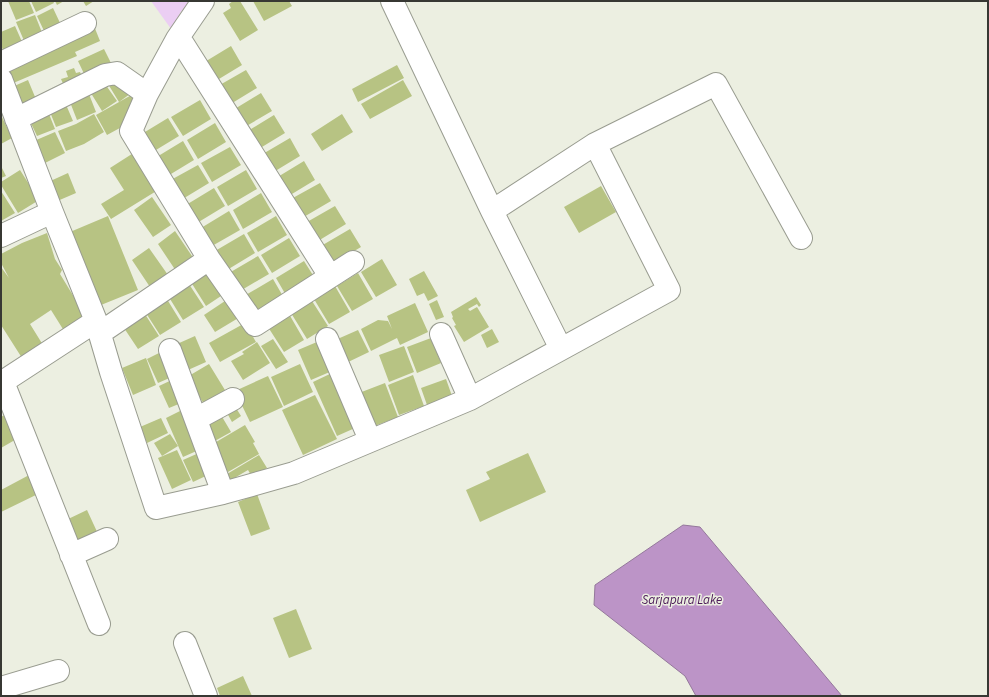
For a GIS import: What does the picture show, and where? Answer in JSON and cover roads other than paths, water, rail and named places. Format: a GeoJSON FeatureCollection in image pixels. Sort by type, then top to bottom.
{"type":"FeatureCollection","features":[{"type":"Feature","properties":{"kind":"street"},"geometry":{"type":"LineString","coordinates":[[204,1],[177,39],[147,94],[131,131],[209,259],[255,325],[353,262]]}},
{"type":"Feature","properties":{"kind":"street"},"geometry":{"type":"LineString","coordinates":[[392,1],[492,211],[561,349]]}},
{"type":"Feature","properties":{"kind":"street"},"geometry":{"type":"LineString","coordinates":[[1,63],[85,23]]}},
{"type":"Feature","properties":{"kind":"street"},"geometry":{"type":"LineString","coordinates":[[177,39],[184,44],[330,276]]}},
{"type":"Feature","properties":{"kind":"street"},"geometry":{"type":"LineString","coordinates":[[16,119],[105,75],[117,73],[147,94]]}},
{"type":"Feature","properties":{"kind":"street"},"geometry":{"type":"LineString","coordinates":[[1,79],[98,327],[111,372],[156,508],[223,493],[294,473],[470,399],[669,290],[595,144]]}},
{"type":"Feature","properties":{"kind":"street"},"geometry":{"type":"LineString","coordinates":[[492,211],[595,144],[716,84],[801,238]]}},
{"type":"Feature","properties":{"kind":"street"},"geometry":{"type":"LineString","coordinates":[[1,236],[52,212]]}},
{"type":"Feature","properties":{"kind":"street"},"geometry":{"type":"LineString","coordinates":[[98,624],[2,382],[98,327],[209,259]]}},
{"type":"Feature","properties":{"kind":"street"},"geometry":{"type":"LineString","coordinates":[[441,334],[470,399]]}},
{"type":"Feature","properties":{"kind":"street"},"geometry":{"type":"LineString","coordinates":[[327,339],[370,440]]}},
{"type":"Feature","properties":{"kind":"street"},"geometry":{"type":"LineString","coordinates":[[170,350],[223,493]]}},
{"type":"Feature","properties":{"kind":"street"},"geometry":{"type":"LineString","coordinates":[[196,419],[234,399]]}},
{"type":"Feature","properties":{"kind":"street"},"geometry":{"type":"LineString","coordinates":[[71,555],[108,539]]}},
{"type":"Feature","properties":{"kind":"street"},"geometry":{"type":"LineString","coordinates":[[185,643],[206,696]]}},
{"type":"Feature","properties":{"kind":"street"},"geometry":{"type":"LineString","coordinates":[[1,688],[58,672]]}},
{"type":"Feature","properties":{"kind":"water","name":"Sarjapura Lake"},"geometry":{"type":"Polygon","coordinates":[[[683,525],[700,527],[842,696],[696,696],[685,676],[594,605],[595,585],[683,525]]]}}]}
